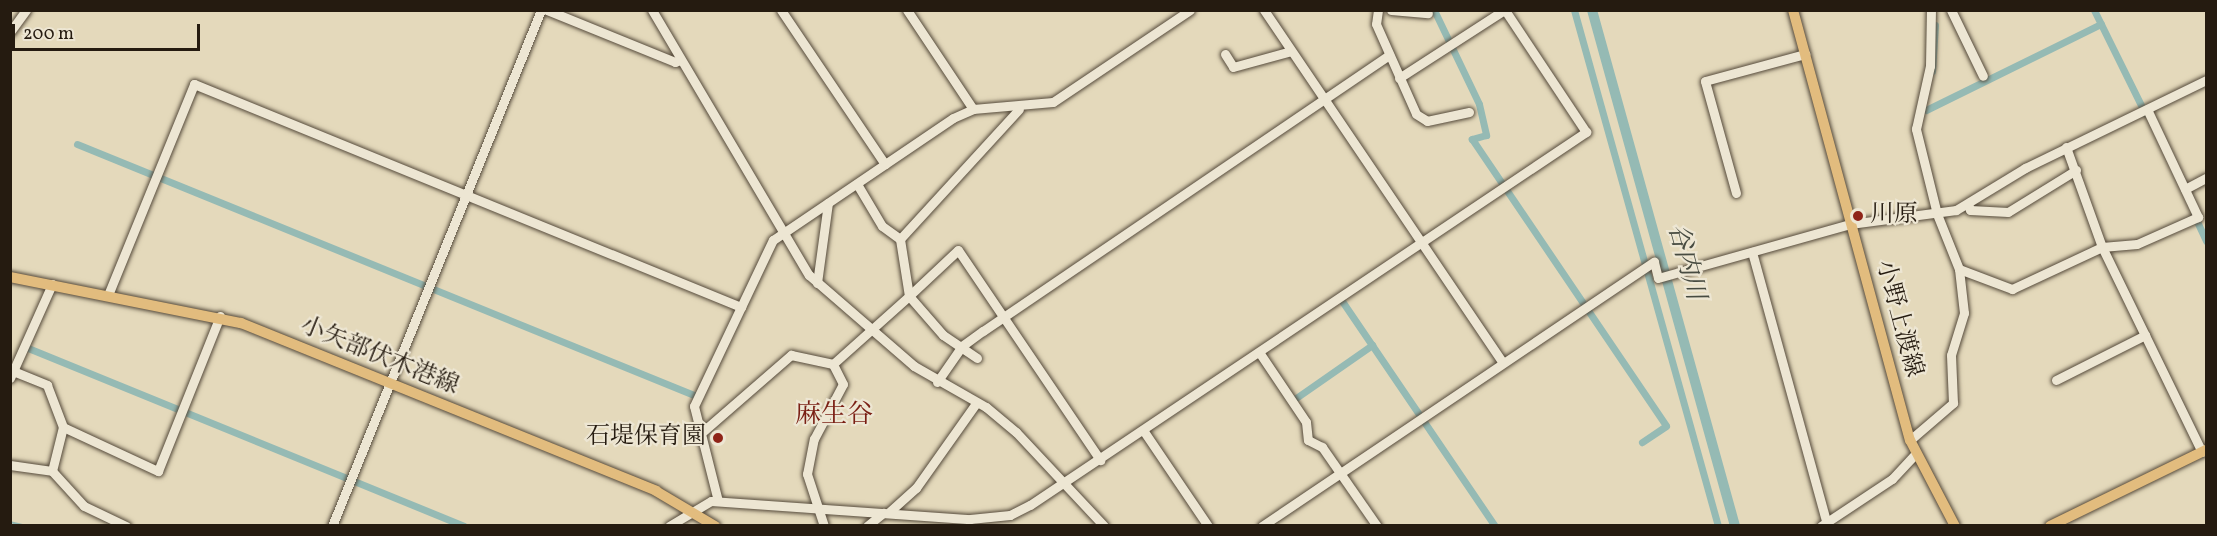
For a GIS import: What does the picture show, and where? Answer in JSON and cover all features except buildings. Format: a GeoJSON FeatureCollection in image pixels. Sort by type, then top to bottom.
{"type":"FeatureCollection","features":[{"type":"Feature","properties":{"kind":"main road","name":"小野上渡線"},"geometry":{"type":"LineString","coordinates":[[1793,10],[1910,440],[1915,454],[1955,525]]}},
{"type":"Feature","properties":{"kind":"main road","name":"小矢部伏木港線"},"geometry":{"type":"LineString","coordinates":[[10,277],[220,316],[694,511],[715,525]]}},
{"type":"Feature","properties":{"kind":"main road"},"geometry":{"type":"LineString","coordinates":[[2050,525],[2204,451]]}},
{"type":"Feature","properties":{"kind":"street"},"geometry":{"type":"LineString","coordinates":[[10,32],[26,10]]}},
{"type":"Feature","properties":{"kind":"street"},"geometry":{"type":"LineString","coordinates":[[332,525],[541,10]]}},
{"type":"Feature","properties":{"kind":"street"},"geometry":{"type":"LineString","coordinates":[[547,10],[675,62],[680,60]]}},
{"type":"Feature","properties":{"kind":"street"},"geometry":{"type":"LineString","coordinates":[[652,10],[781,234],[817,283],[870,330],[937,382],[977,402],[1066,482],[1104,525]]}},
{"type":"Feature","properties":{"kind":"street"},"geometry":{"type":"LineString","coordinates":[[781,10],[885,164]]}},
{"type":"Feature","properties":{"kind":"street"},"geometry":{"type":"LineString","coordinates":[[907,10],[973,109]]}},
{"type":"Feature","properties":{"kind":"street"},"geometry":{"type":"LineString","coordinates":[[718,501],[694,406],[699,391],[741,307],[781,234],[885,164],[973,109],[1019,109],[1061,97],[1190,10]]}},
{"type":"Feature","properties":{"kind":"street"},"geometry":{"type":"LineString","coordinates":[[1264,10],[1503,363]]}},
{"type":"Feature","properties":{"kind":"street"},"geometry":{"type":"LineString","coordinates":[[1378,10],[1376,24],[1399,78],[1421,119],[1469,112]]}},
{"type":"Feature","properties":{"kind":"street"},"geometry":{"type":"LineString","coordinates":[[1391,10],[1428,13]]}},
{"type":"Feature","properties":{"kind":"street"},"geometry":{"type":"LineString","coordinates":[[669,525],[718,501],[885,513],[1002,517],[1066,482],[1100,460],[1586,132],[1504,10],[1399,78]]}},
{"type":"Feature","properties":{"kind":"street"},"geometry":{"type":"LineString","coordinates":[[1910,440],[1953,403],[1951,355],[1964,313],[1959,269],[1937,214],[1916,129],[1931,57],[1931,10]]}},
{"type":"Feature","properties":{"kind":"street"},"geometry":{"type":"LineString","coordinates":[[1951,10],[1983,76]]}},
{"type":"Feature","properties":{"kind":"street"},"geometry":{"type":"LineString","coordinates":[[1225,54],[1233,67],[1291,51]]}},
{"type":"Feature","properties":{"kind":"street"},"geometry":{"type":"LineString","coordinates":[[1736,193],[1705,81],[1805,54]]}},
{"type":"Feature","properties":{"kind":"street"},"geometry":{"type":"LineString","coordinates":[[937,382],[962,346],[1389,56]]}},
{"type":"Feature","properties":{"kind":"street"},"geometry":{"type":"LineString","coordinates":[[1262,525],[1654,262],[1664,276],[1850,224],[1937,214],[1968,204],[2066,147],[2206,80]]}},
{"type":"Feature","properties":{"kind":"street"},"geometry":{"type":"LineString","coordinates":[[108,295],[194,84],[741,307]]}},
{"type":"Feature","properties":{"kind":"street"},"geometry":{"type":"LineString","coordinates":[[900,239],[1019,109]]}},
{"type":"Feature","properties":{"kind":"street"},"geometry":{"type":"LineString","coordinates":[[1959,269],[2012,290],[2102,247],[2137,244],[2198,217],[2146,109]]}},
{"type":"Feature","properties":{"kind":"street"},"geometry":{"type":"LineString","coordinates":[[2066,147],[2102,247],[2204,451]]}},
{"type":"Feature","properties":{"kind":"street"},"geometry":{"type":"LineString","coordinates":[[1968,204],[1971,210],[2008,212],[2076,170]]}},
{"type":"Feature","properties":{"kind":"street"},"geometry":{"type":"LineString","coordinates":[[2185,189],[2206,178]]}},
{"type":"Feature","properties":{"kind":"street"},"geometry":{"type":"LineString","coordinates":[[857,184],[882,226],[900,239],[909,296],[943,335],[977,358]]}},
{"type":"Feature","properties":{"kind":"street"},"geometry":{"type":"LineString","coordinates":[[817,283],[828,203]]}},
{"type":"Feature","properties":{"kind":"street"},"geometry":{"type":"LineString","coordinates":[[833,364],[958,250],[1100,460]]}},
{"type":"Feature","properties":{"kind":"street"},"geometry":{"type":"LineString","coordinates":[[1752,252],[1823,523],[1892,479],[1915,454]]}},
{"type":"Feature","properties":{"kind":"street"},"geometry":{"type":"LineString","coordinates":[[52,284],[12,375],[47,385],[63,427],[52,471]]}},
{"type":"Feature","properties":{"kind":"street"},"geometry":{"type":"LineString","coordinates":[[63,427],[158,471],[220,316]]}},
{"type":"Feature","properties":{"kind":"street"},"geometry":{"type":"LineString","coordinates":[[2056,380],[2145,335]]}},
{"type":"Feature","properties":{"kind":"street"},"geometry":{"type":"LineString","coordinates":[[1259,352],[1306,422],[1308,440],[1322,447],[1377,525]]}},
{"type":"Feature","properties":{"kind":"street"},"geometry":{"type":"LineString","coordinates":[[700,434],[791,355],[833,364]]}},
{"type":"Feature","properties":{"kind":"street"},"geometry":{"type":"LineString","coordinates":[[824,525],[807,474],[814,439],[843,384],[833,364]]}},
{"type":"Feature","properties":{"kind":"street"},"geometry":{"type":"LineString","coordinates":[[867,525],[916,488],[977,402]]}},
{"type":"Feature","properties":{"kind":"street"},"geometry":{"type":"LineString","coordinates":[[1143,430],[1208,525]]}},
{"type":"Feature","properties":{"kind":"street"},"geometry":{"type":"LineString","coordinates":[[10,465],[52,471],[84,506],[126,525]]}},
{"type":"Feature","properties":{"kind":"waterway"},"geometry":{"type":"LineString","coordinates":[[1434,10],[1479,104],[1486,135],[1472,139],[1666,426],[1642,442]]}},
{"type":"Feature","properties":{"kind":"waterway"},"geometry":{"type":"LineString","coordinates":[[1574,10],[1718,526]]}},
{"type":"Feature","properties":{"kind":"waterway","name":"谷内川"},"geometry":{"type":"LineString","coordinates":[[1592,10],[1735,526]]}},
{"type":"Feature","properties":{"kind":"waterway"},"geometry":{"type":"LineString","coordinates":[[2094,10],[2145,113]]}},
{"type":"Feature","properties":{"kind":"waterway"},"geometry":{"type":"LineString","coordinates":[[1926,110],[2101,24]]}},
{"type":"Feature","properties":{"kind":"waterway"},"geometry":{"type":"LineString","coordinates":[[1932,71],[1935,25]]}},
{"type":"Feature","properties":{"kind":"waterway"},"geometry":{"type":"LineString","coordinates":[[77,144],[694,395]]}},
{"type":"Feature","properties":{"kind":"waterway"},"geometry":{"type":"LineString","coordinates":[[2194,215],[2206,241]]}},
{"type":"Feature","properties":{"kind":"waterway"},"geometry":{"type":"LineString","coordinates":[[1342,301],[1495,526]]}},
{"type":"Feature","properties":{"kind":"waterway"},"geometry":{"type":"LineString","coordinates":[[1296,398],[1372,345]]}},
{"type":"Feature","properties":{"kind":"waterway"},"geometry":{"type":"LineString","coordinates":[[28,348],[464,526]]}},
{"type":"Feature","properties":{"kind":"waterway"},"geometry":{"type":"LineString","coordinates":[[10,522],[28,526]]}},
{"type":"Feature","properties":{"kind":"place","name":"川原"},"geometry":{"type":"Point","coordinates":[1858,216]}},
{"type":"Feature","properties":{"kind":"place","name":"石堤保育園"},"geometry":{"type":"Point","coordinates":[718,438]}},
{"type":"Feature","properties":{"kind":"district","name":"麻生谷"},"geometry":{"type":"Point","coordinates":[834,416]}}]}
